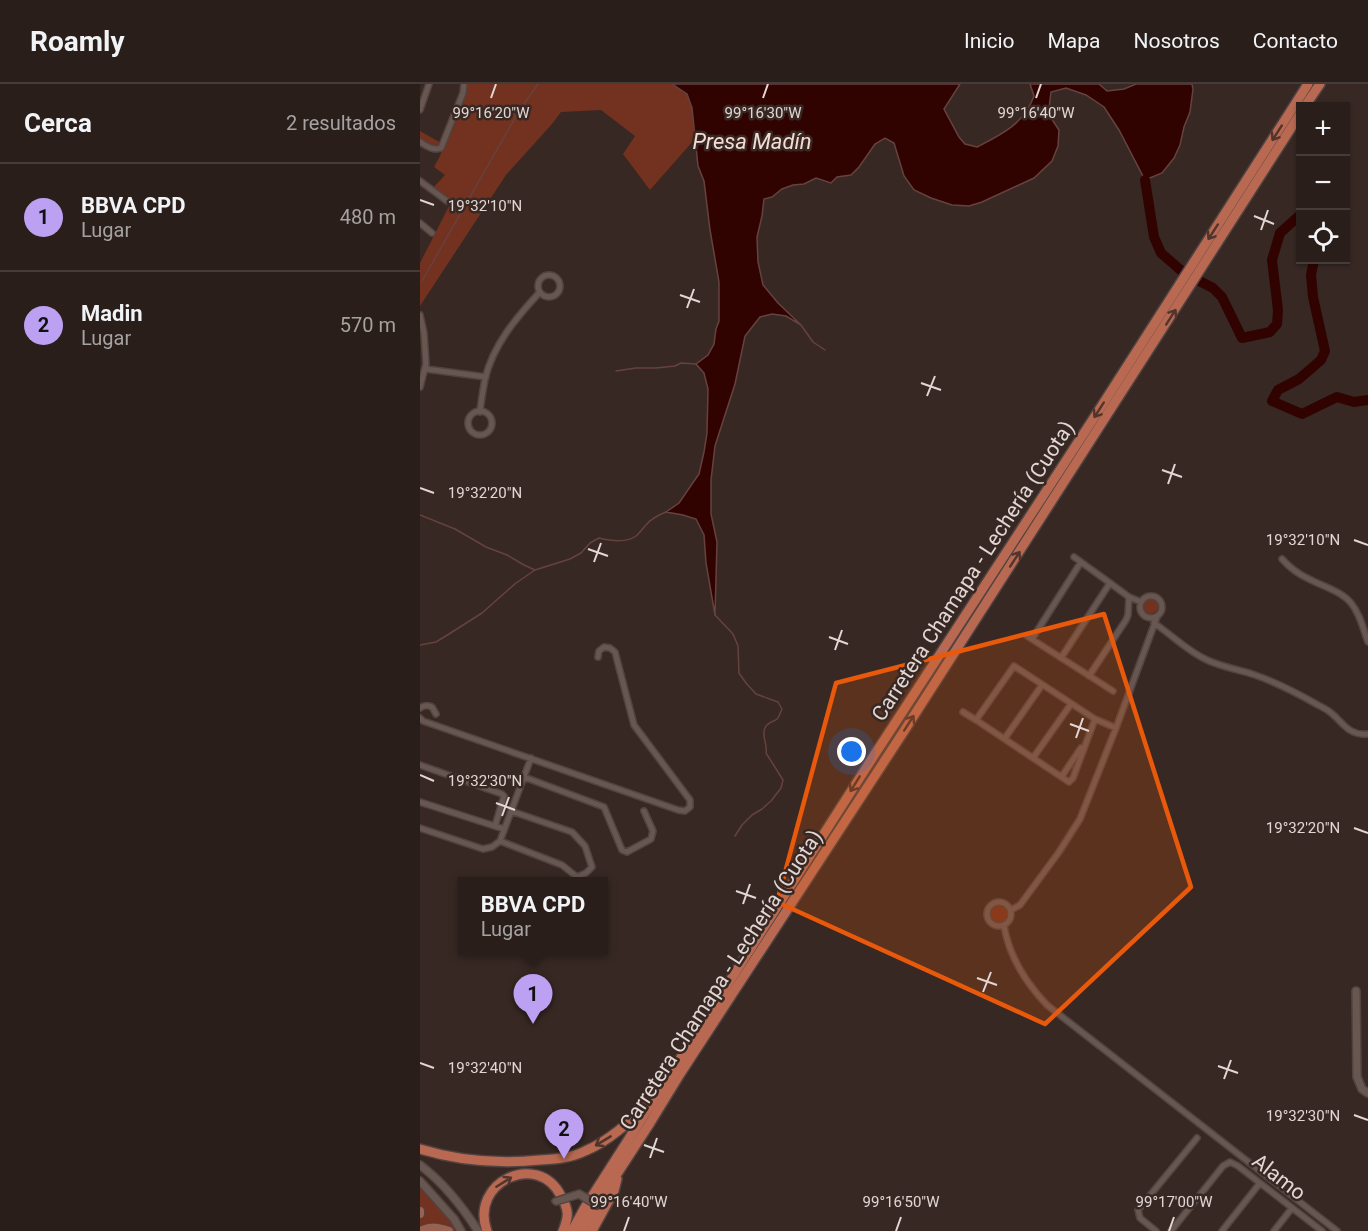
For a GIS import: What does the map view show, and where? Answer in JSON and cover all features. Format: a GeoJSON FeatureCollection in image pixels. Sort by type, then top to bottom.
{"type":"FeatureCollection","features":[{"type":"Feature","properties":{"kind":"highway","name":"Carretera Chamapa - Lechería (Cuota)"},"geometry":{"type":"LineString","coordinates":[[1249,186],[1308,84]]}},
{"type":"Feature","properties":{"kind":"highway"},"geometry":{"type":"LineString","coordinates":[[1308,102],[1320,84]]}},
{"type":"Feature","properties":{"kind":"highway","name":"Carretera Chamapa - Lechería (Cuota)"},"geometry":{"type":"LineString","coordinates":[[582,1231],[680,1074],[881,766],[1135,363],[1249,186],[1296,120]]}},
{"type":"Feature","properties":{"kind":"highway","name":"Carretera Chamapa - Lechería (Cuota)"},"geometry":{"type":"LineString","coordinates":[[572,1231],[875,754],[1135,363]]}},
{"type":"Feature","properties":{"kind":"highway"},"geometry":{"type":"LineString","coordinates":[[420,1149],[463,1160],[496,1163],[563,1158],[586,1151],[615,1134],[642,1109],[673,1071]]}},
{"type":"Feature","properties":{"kind":"highway"},"geometry":{"type":"LineString","coordinates":[[592,1231],[614,1191],[620,1169]]}},
{"type":"Feature","properties":{"kind":"highway"},"geometry":{"type":"LineString","coordinates":[[487,1231],[483,1211],[489,1194],[503,1180],[520,1174],[543,1176],[556,1187],[567,1208],[567,1221],[563,1231]]}},
{"type":"Feature","properties":{"kind":"main road"},"geometry":{"type":"LineString","coordinates":[[1356,991],[1357,1077],[1362,1089],[1368,1093]]}},
{"type":"Feature","properties":{"kind":"main road"},"geometry":{"type":"LineString","coordinates":[[420,1165],[459,1203],[478,1231]]}},
{"type":"Feature","properties":{"kind":"main road"},"geometry":{"type":"LineString","coordinates":[[420,1181],[454,1219],[461,1231]]}},
{"type":"Feature","properties":{"kind":"main road"},"geometry":{"type":"LineString","coordinates":[[420,1231],[429,1227],[440,1227],[450,1231]]}},
{"type":"Feature","properties":{"kind":"street"},"geometry":{"type":"LineString","coordinates":[[420,110],[429,84]]}},
{"type":"Feature","properties":{"kind":"street"},"geometry":{"type":"LineString","coordinates":[[420,142],[433,149],[441,148],[463,93],[464,84]]}},
{"type":"Feature","properties":{"kind":"street"},"geometry":{"type":"LineString","coordinates":[[420,181],[447,201]]}},
{"type":"Feature","properties":{"kind":"street"},"geometry":{"type":"LineString","coordinates":[[420,223],[432,233]]}},
{"type":"Feature","properties":{"kind":"street"},"geometry":{"type":"LineString","coordinates":[[545,275],[558,279],[560,288],[556,296],[547,298],[539,293],[537,285],[545,275]]}},
{"type":"Feature","properties":{"kind":"street"},"geometry":{"type":"LineString","coordinates":[[480,411],[486,377],[502,340],[520,314],[539,293]]}},
{"type":"Feature","properties":{"kind":"street"},"geometry":{"type":"LineString","coordinates":[[420,315],[425,339],[424,371],[420,387]]}},
{"type":"Feature","properties":{"kind":"street"},"geometry":{"type":"LineString","coordinates":[[420,360],[423,361],[424,371]]}},
{"type":"Feature","properties":{"kind":"street"},"geometry":{"type":"LineString","coordinates":[[424,371],[486,377]]}},
{"type":"Feature","properties":{"kind":"street"},"geometry":{"type":"LineString","coordinates":[[480,411],[490,417],[492,425],[488,432],[480,435],[473,433],[468,422],[472,414],[480,411]]}},
{"type":"Feature","properties":{"kind":"street"},"geometry":{"type":"LineString","coordinates":[[1074,557],[1140,605],[1141,613],[1155,620],[1193,653],[1290,689],[1330,712],[1345,727],[1368,734]]}},
{"type":"Feature","properties":{"kind":"street"},"geometry":{"type":"LineString","coordinates":[[1282,560],[1306,578],[1338,592],[1349,601],[1359,616],[1368,642]]}},
{"type":"Feature","properties":{"kind":"street"},"geometry":{"type":"LineString","coordinates":[[1081,562],[1030,637],[1113,691]]}},
{"type":"Feature","properties":{"kind":"street"},"geometry":{"type":"LineString","coordinates":[[1061,658],[1110,583]]}},
{"type":"Feature","properties":{"kind":"street"},"geometry":{"type":"LineString","coordinates":[[1011,910],[1020,904],[1059,852],[1080,819],[1155,620],[1161,613],[1162,607],[1158,599],[1150,596],[1145,598],[1140,605],[1128,609]]}},
{"type":"Feature","properties":{"kind":"street"},"geometry":{"type":"LineString","coordinates":[[1089,676],[1126,620],[1129,597]]}},
{"type":"Feature","properties":{"kind":"street"},"geometry":{"type":"LineString","coordinates":[[420,718],[423,721],[686,811],[690,807],[690,800],[686,793],[634,725],[615,652],[604,647],[599,651],[598,657]]}},
{"type":"Feature","properties":{"kind":"street"},"geometry":{"type":"LineString","coordinates":[[1008,662],[1095,719],[1116,728]]}},
{"type":"Feature","properties":{"kind":"street"},"geometry":{"type":"LineString","coordinates":[[976,720],[1014,666]]}},
{"type":"Feature","properties":{"kind":"street"},"geometry":{"type":"LineString","coordinates":[[1005,738],[1042,685]]}},
{"type":"Feature","properties":{"kind":"street"},"geometry":{"type":"LineString","coordinates":[[1034,758],[1071,704]]}},
{"type":"Feature","properties":{"kind":"street"},"geometry":{"type":"LineString","coordinates":[[420,708],[427,705],[432,707],[436,714]]}},
{"type":"Feature","properties":{"kind":"street"},"geometry":{"type":"LineString","coordinates":[[963,712],[1072,783],[1095,719]]}},
{"type":"Feature","properties":{"kind":"street"},"geometry":{"type":"LineString","coordinates":[[1062,776],[1086,741]]}},
{"type":"Feature","properties":{"kind":"street"},"geometry":{"type":"LineString","coordinates":[[420,828],[483,849],[492,847],[500,841],[531,758]]}},
{"type":"Feature","properties":{"kind":"street"},"geometry":{"type":"LineString","coordinates":[[420,765],[502,794],[504,796],[495,826]]}},
{"type":"Feature","properties":{"kind":"street"},"geometry":{"type":"LineString","coordinates":[[524,777],[604,807],[622,850],[627,852],[651,839],[653,831],[644,811]]}},
{"type":"Feature","properties":{"kind":"street"},"geometry":{"type":"LineString","coordinates":[[420,802],[504,829]]}},
{"type":"Feature","properties":{"kind":"street"},"geometry":{"type":"LineString","coordinates":[[500,841],[562,865],[576,877],[586,873],[592,867],[585,846],[572,832],[511,811]]}},
{"type":"Feature","properties":{"kind":"street"},"geometry":{"type":"LineString","coordinates":[[1000,901],[1007,904],[1011,910],[1012,916],[1004,926],[996,926],[987,916],[988,908],[1000,901]]}},
{"type":"Feature","properties":{"kind":"street"},"geometry":{"type":"LineString","coordinates":[[1004,926],[1012,954],[1035,992],[1047,1005],[1337,1231]]}},
{"type":"Feature","properties":{"kind":"street"},"geometry":{"type":"LineString","coordinates":[[1156,1231],[1140,1218],[1138,1210],[1197,1138]]}},
{"type":"Feature","properties":{"kind":"street","name":"Alamo"},"geometry":{"type":"LineString","coordinates":[[1171,1231],[1226,1163],[1234,1163],[1321,1231]]}},
{"type":"Feature","properties":{"kind":"street"},"geometry":{"type":"LineString","coordinates":[[1222,1231],[1260,1183]]}},
{"type":"Feature","properties":{"kind":"street"},"geometry":{"type":"LineString","coordinates":[[579,1193],[598,1204],[597,1206],[579,1195],[555,1201],[579,1193]]}},
{"type":"Feature","properties":{"kind":"street"},"geometry":{"type":"LineString","coordinates":[[1274,1231],[1292,1208]]}},
{"type":"Feature","properties":{"kind":"highlighted area"},"geometry":{"type":"Polygon","coordinates":[[[1104,614],[1191,887],[1045,1024],[777,902],[836,683],[1104,614]]]}},
{"type":"Feature","properties":{"kind":"shaded area"},"geometry":{"type":"Polygon","coordinates":[[[464,84],[672,84],[687,94],[692,108],[694,140],[650,190],[623,154],[635,136],[601,110],[561,112],[506,175],[420,306],[420,263],[450,204],[432,189],[445,175],[434,167],[443,147],[437,150],[420,142],[420,131],[443,144],[464,84]]]}},
{"type":"Feature","properties":{"kind":"shaded area"},"geometry":{"type":"Polygon","coordinates":[[[1146,596],[1154,596],[1159,601],[1157,612],[1146,614],[1141,609],[1141,601],[1146,596]]]}},
{"type":"Feature","properties":{"kind":"shaded area"},"geometry":{"type":"Polygon","coordinates":[[[995,905],[1003,905],[1008,910],[1006,921],[995,923],[990,918],[990,910],[995,905]]]}},
{"type":"Feature","properties":{"kind":"shaded area"},"geometry":{"type":"Polygon","coordinates":[[[420,1181],[461,1231],[420,1231],[420,1181]]]}},
{"type":"Feature","properties":{"kind":"water","name":"Presa Madín"},"geometry":{"type":"Polygon","coordinates":[[[672,84],[960,84],[944,109],[965,144],[977,147],[1003,133],[1024,114],[1034,96],[1030,84],[1099,84],[1107,91],[1124,89],[1136,84],[1192,84],[1193,89],[1190,112],[1174,158],[1162,173],[1145,180],[1119,130],[1104,107],[1086,95],[1066,88],[1051,92],[1049,108],[1051,118],[1059,130],[1058,146],[1052,161],[1034,178],[982,202],[969,206],[952,205],[914,190],[904,176],[894,143],[885,138],[875,144],[851,175],[837,177],[831,183],[816,178],[804,184],[782,189],[772,197],[764,199],[757,237],[758,262],[763,285],[801,325],[786,316],[772,314],[760,317],[745,336],[735,384],[715,446],[711,480],[711,514],[717,542],[715,615],[706,563],[704,535],[696,519],[666,512],[679,503],[699,474],[707,433],[708,389],[704,373],[696,364],[708,355],[714,344],[719,321],[719,282],[704,181],[698,166],[692,108],[687,94],[672,84]]]}},
{"type":"Feature","properties":{"kind":"waterway"},"geometry":{"type":"LineString","coordinates":[[422,281],[519,111],[538,84]]}},
{"type":"Feature","properties":{"kind":"waterway"},"geometry":{"type":"LineString","coordinates":[[1145,180],[1154,237],[1161,253],[1184,273],[1213,288],[1222,297],[1242,338],[1270,332],[1277,324],[1278,310],[1272,260],[1280,233],[1296,219]]}},
{"type":"Feature","properties":{"kind":"waterway"},"geometry":{"type":"LineString","coordinates":[[1313,264],[1311,275],[1313,297],[1325,351],[1321,360],[1299,379],[1278,390],[1272,401],[1302,414],[1337,397],[1354,402],[1368,400]]}},
{"type":"Feature","properties":{"kind":"waterway"},"geometry":{"type":"LineString","coordinates":[[801,325],[813,342],[825,350]]}},
{"type":"Feature","properties":{"kind":"waterway"},"geometry":{"type":"LineString","coordinates":[[616,371],[675,366],[681,363],[696,364]]}},
{"type":"Feature","properties":{"kind":"waterway"},"geometry":{"type":"LineString","coordinates":[[420,645],[436,642],[482,613],[516,583],[535,570],[570,559],[599,538],[628,540],[637,535],[652,519],[666,512]]}},
{"type":"Feature","properties":{"kind":"waterway"},"geometry":{"type":"LineString","coordinates":[[420,515],[455,529],[486,547],[535,570]]}},
{"type":"Feature","properties":{"kind":"waterway"},"geometry":{"type":"LineString","coordinates":[[715,615],[733,634],[738,646],[739,673],[746,683],[756,694],[778,702],[782,709],[777,719],[769,723],[764,731],[766,753],[783,780],[781,788],[771,801],[742,825],[735,836]]}},
{"type":"Feature","properties":{"kind":"place","name":"BBVA CPD"},"geometry":{"type":"Point","coordinates":[533,1024]}},
{"type":"Feature","properties":{"kind":"place","name":"Madin"},"geometry":{"type":"Point","coordinates":[564,1159]}}]}
